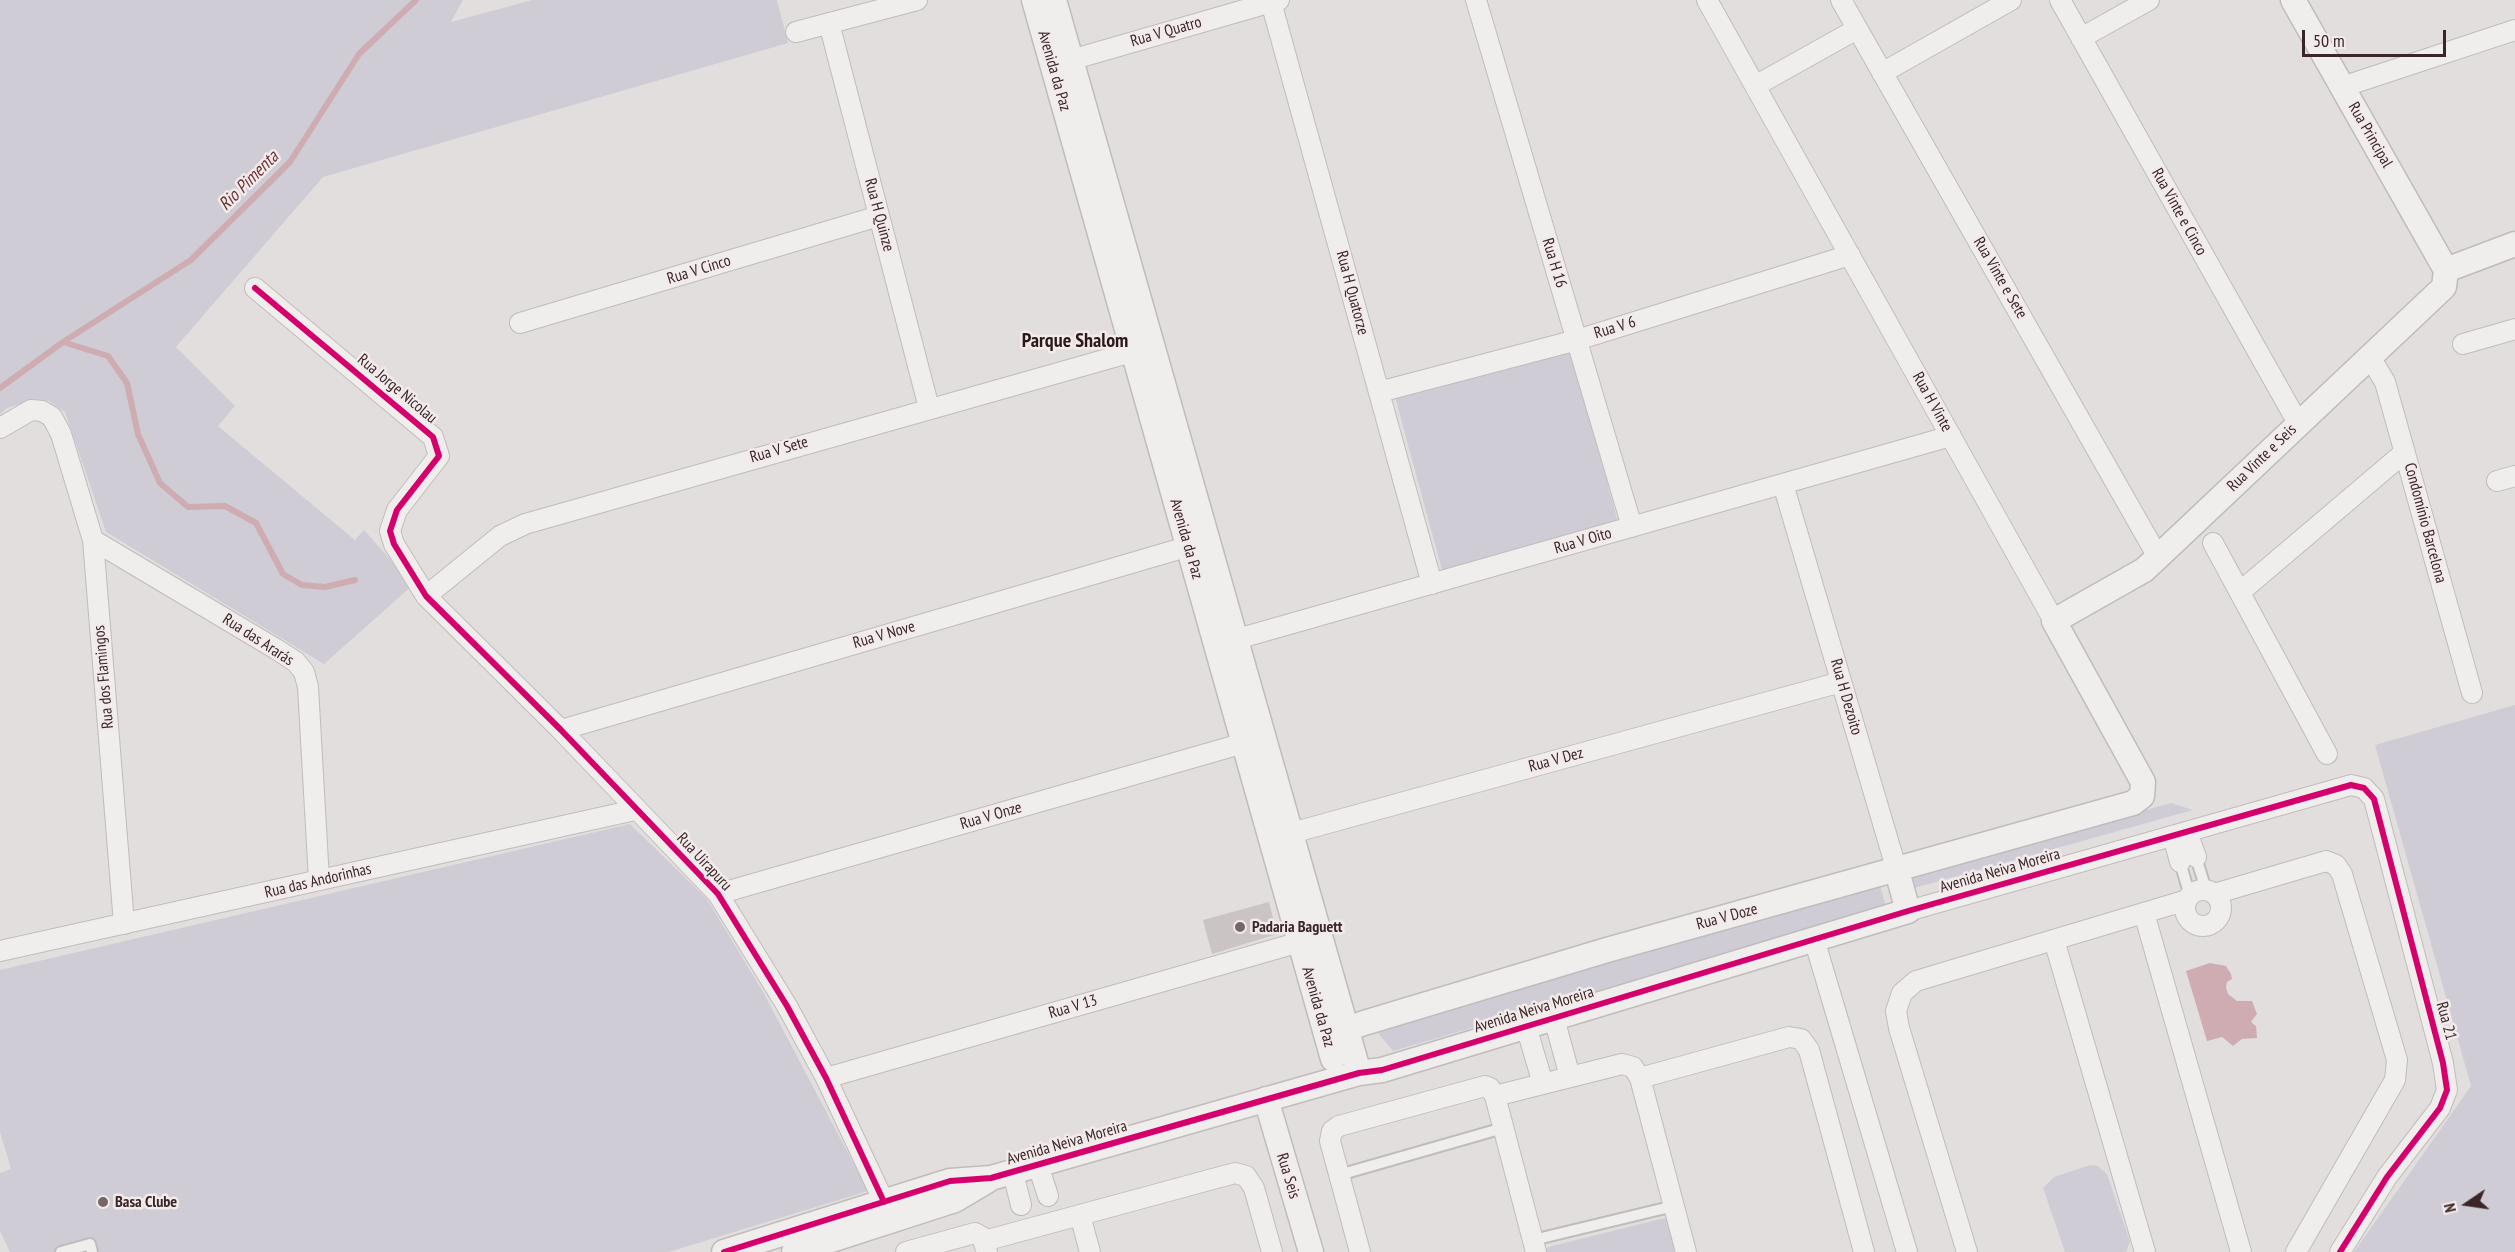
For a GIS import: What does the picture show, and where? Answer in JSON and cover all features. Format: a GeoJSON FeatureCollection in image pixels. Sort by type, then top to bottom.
{"type":"FeatureCollection","features":[{"type":"Feature","properties":{"kind":"street"},"geometry":{"type":"LineString","coordinates":[[796,32],[917,0]]}},
{"type":"Feature","properties":{"kind":"street","name":"Avenida da Paz"},"geometry":{"type":"LineString","coordinates":[[1034,0],[1062,62]]}},
{"type":"Feature","properties":{"kind":"street","name":"Avenida da Paz"},"geometry":{"type":"LineString","coordinates":[[1054,0],[1062,62],[1310,939],[1329,1045],[1349,1075]]}},
{"type":"Feature","properties":{"kind":"street","name":"Rua H 16"},"geometry":{"type":"LineString","coordinates":[[1476,0],[1632,527]]}},
{"type":"Feature","properties":{"kind":"street","name":"Rua H Vinte"},"geometry":{"type":"LineString","coordinates":[[1707,0],[2143,782],[2142,796],[2133,802]]}},
{"type":"Feature","properties":{"kind":"street","name":"Rua Vinte e Sete"},"geometry":{"type":"LineString","coordinates":[[1841,0],[2158,557]]}},
{"type":"Feature","properties":{"kind":"street"},"geometry":{"type":"LineString","coordinates":[[1882,73],[2012,0]]}},
{"type":"Feature","properties":{"kind":"street","name":"Rua Vinte e Cinco"},"geometry":{"type":"LineString","coordinates":[[2060,0],[2298,423]]}},
{"type":"Feature","properties":{"kind":"street"},"geometry":{"type":"LineString","coordinates":[[2081,38],[2149,0]]}},
{"type":"Feature","properties":{"kind":"street","name":"Rua Principal"},"geometry":{"type":"LineString","coordinates":[[2293,0],[2446,270]]}},
{"type":"Feature","properties":{"kind":"street","name":"Rua V Quatro"},"geometry":{"type":"LineString","coordinates":[[1062,62],[1275,1]]}},
{"type":"Feature","properties":{"kind":"street","name":"Rua H Quatorze"},"geometry":{"type":"LineString","coordinates":[[1275,1],[1432,584]]}},
{"type":"Feature","properties":{"kind":"street","name":"Rua H Quinze"},"geometry":{"type":"LineString","coordinates":[[829,23],[928,408]]}},
{"type":"Feature","properties":{"kind":"street"},"geometry":{"type":"LineString","coordinates":[[1755,87],[1857,29]]}},
{"type":"Feature","properties":{"kind":"street"},"geometry":{"type":"LineString","coordinates":[[2342,87],[2515,30]]}},
{"type":"Feature","properties":{"kind":"street","name":"Rua V Cinco"},"geometry":{"type":"LineString","coordinates":[[520,323],[879,216]]}},
{"type":"Feature","properties":{"kind":"street"},"geometry":{"type":"LineString","coordinates":[[2446,270],[2515,244]]}},
{"type":"Feature","properties":{"kind":"street","name":"Rua V 6"},"geometry":{"type":"LineString","coordinates":[[1379,392],[1577,340],[1850,255]]}},
{"type":"Feature","properties":{"kind":"street","name":"Rua Vinte e Seis"},"geometry":{"type":"LineString","coordinates":[[2054,621],[2144,570],[2444,287],[2446,270]]}},
{"type":"Feature","properties":{"kind":"street","name":"Rua Jorge Nicolau"},"geometry":{"type":"LineString","coordinates":[[255,288],[433,436],[437,442],[439,456],[397,510],[390,531],[394,544],[426,596]]}},
{"type":"Feature","properties":{"kind":"street"},"geometry":{"type":"LineString","coordinates":[[2463,344],[2515,329]]}},
{"type":"Feature","properties":{"kind":"street","name":"Rua V Sete"},"geometry":{"type":"LineString","coordinates":[[426,596],[500,536],[525,524],[928,408],[1143,349]]}},
{"type":"Feature","properties":{"kind":"street","name":"Condomínio Barcelona"},"geometry":{"type":"LineString","coordinates":[[2370,357],[2385,382],[2472,693]]}},
{"type":"Feature","properties":{"kind":"street","name":"Rua dos Flamingos"},"geometry":{"type":"LineString","coordinates":[[0,428],[19,414],[36,410],[52,417],[61,434],[93,540],[124,924]]}},
{"type":"Feature","properties":{"kind":"street","name":"Rua V Oito"},"geometry":{"type":"LineString","coordinates":[[1226,642],[1951,436]]}},
{"type":"Feature","properties":{"kind":"street"},"geometry":{"type":"LineString","coordinates":[[2240,592],[2405,452]]}},
{"type":"Feature","properties":{"kind":"street","name":"Rua H Dezoito"},"geometry":{"type":"LineString","coordinates":[[1783,484],[1908,911]]}},
{"type":"Feature","properties":{"kind":"street","name":"Rua das Ararás"},"geometry":{"type":"LineString","coordinates":[[93,540],[276,649],[296,662],[304,672],[308,687],[319,880]]}},
{"type":"Feature","properties":{"kind":"street","name":"Rua V Nove"},"geometry":{"type":"LineString","coordinates":[[561,730],[1198,543]]}},
{"type":"Feature","properties":{"kind":"street"},"geometry":{"type":"LineString","coordinates":[[2213,543],[2327,754]]}},
{"type":"Feature","properties":{"kind":"street","name":"Rua Uirapuru"},"geometry":{"type":"LineString","coordinates":[[426,596],[561,730],[635,810],[718,894],[787,1006],[826,1078],[884,1202]]}},
{"type":"Feature","properties":{"kind":"street","name":"Rua V Dez"},"geometry":{"type":"LineString","coordinates":[[1281,836],[1841,681]]}},
{"type":"Feature","properties":{"kind":"street","name":"Rua V Onze"},"geometry":{"type":"LineString","coordinates":[[718,894],[1254,740]]}},
{"type":"Feature","properties":{"kind":"street","name":"Avenida Neiva Moreira"},"geometry":{"type":"LineString","coordinates":[[794,1252],[955,1200],[1002,1176],[1038,1165],[1349,1075],[1382,1070],[1908,911],[2351,785]]}},
{"type":"Feature","properties":{"kind":"street","name":"Rua 21"},"geometry":{"type":"LineString","coordinates":[[2340,1252],[2387,1177],[2440,1108],[2447,1090],[2443,1063],[2374,799],[2364,788],[2351,785]]}},
{"type":"Feature","properties":{"kind":"street","name":"Rua V Doze"},"geometry":{"type":"LineString","coordinates":[[1329,1045],[1347,1029],[1607,950],[1897,871],[2133,802]]}},
{"type":"Feature","properties":{"kind":"street","name":"Rua das Andorinhas"},"geometry":{"type":"LineString","coordinates":[[0,951],[635,810]]}},
{"type":"Feature","properties":{"kind":"street"},"geometry":{"type":"LineString","coordinates":[[2180,834],[2188,859]]}},
{"type":"Feature","properties":{"kind":"street"},"geometry":{"type":"LineString","coordinates":[[1966,1252],[1899,1028],[1897,1001],[1908,986],[1916,981],[2199,895],[2326,861],[2336,865],[2342,874],[2397,1060],[2395,1080],[2296,1252]]}},
{"type":"Feature","properties":{"kind":"street"},"geometry":{"type":"LineString","coordinates":[[2144,913],[2241,1252]]}},
{"type":"Feature","properties":{"kind":"street","name":"Avenida da Paz"},"geometry":{"type":"LineString","coordinates":[[1310,939],[1347,1029],[1349,1075]]}},
{"type":"Feature","properties":{"kind":"street","name":"Rua V 13"},"geometry":{"type":"LineString","coordinates":[[826,1078],[1310,939]]}},
{"type":"Feature","properties":{"kind":"street"},"geometry":{"type":"LineString","coordinates":[[1814,939],[1907,1252]]}},
{"type":"Feature","properties":{"kind":"street"},"geometry":{"type":"LineString","coordinates":[[2054,940],[2145,1252]]}},
{"type":"Feature","properties":{"kind":"street"},"geometry":{"type":"LineString","coordinates":[[1554,1018],[1570,1077]]}},
{"type":"Feature","properties":{"kind":"street"},"geometry":{"type":"LineString","coordinates":[[1526,1026],[1543,1084]]}},
{"type":"Feature","properties":{"kind":"street"},"geometry":{"type":"LineString","coordinates":[[1640,1078],[1789,1037],[1801,1039],[1809,1050],[1864,1252]]}},
{"type":"Feature","properties":{"kind":"street"},"geometry":{"type":"LineString","coordinates":[[1495,1096],[1622,1064],[1633,1067],[1640,1078],[1686,1252]]}},
{"type":"Feature","properties":{"kind":"street"},"geometry":{"type":"LineString","coordinates":[[1360,1252],[1329,1137],[1334,1128],[1481,1086],[1488,1086],[1495,1096],[1534,1246]]}},
{"type":"Feature","properties":{"kind":"street","name":"Rua Seis"},"geometry":{"type":"LineString","coordinates":[[1266,1099],[1311,1252]]}},
{"type":"Feature","properties":{"kind":"street"},"geometry":{"type":"LineString","coordinates":[[1038,1165],[1048,1196]]}},
{"type":"Feature","properties":{"kind":"street"},"geometry":{"type":"LineString","coordinates":[[906,1252],[972,1233],[979,1234],[985,1247],[1027,1229],[1231,1173],[1240,1173],[1251,1181],[1254,1188],[1272,1252]]}},
{"type":"Feature","properties":{"kind":"street"},"geometry":{"type":"LineString","coordinates":[[1002,1176],[1021,1205]]}},
{"type":"Feature","properties":{"kind":"street","name":"Avenida Neiva Moreira"},"geometry":{"type":"LineString","coordinates":[[724,1252],[765,1246],[884,1202],[950,1181],[1002,1176]]}},
{"type":"Feature","properties":{"kind":"street"},"geometry":{"type":"LineString","coordinates":[[1080,1215],[1090,1252]]}},
{"type":"Feature","properties":{"kind":"lane"},"geometry":{"type":"LineString","coordinates":[[2188,859],[2199,895]]}},
{"type":"Feature","properties":{"kind":"lane"},"geometry":{"type":"LineString","coordinates":[[2188,859],[2199,895]]}},
{"type":"Feature","properties":{"kind":"lane"},"geometry":{"type":"LineString","coordinates":[[1339,1175],[1503,1128]]}},
{"type":"Feature","properties":{"kind":"lane"},"geometry":{"type":"LineString","coordinates":[[1048,1196],[1055,1222]]}},
{"type":"Feature","properties":{"kind":"lane"},"geometry":{"type":"LineString","coordinates":[[1021,1205],[1027,1229]]}},
{"type":"Feature","properties":{"kind":"lane"},"geometry":{"type":"LineString","coordinates":[[1534,1246],[1674,1206]]}},
{"type":"Feature","properties":{"kind":"lane"},"geometry":{"type":"LineString","coordinates":[[61,1252],[90,1244],[92,1252]]}},
{"type":"Feature","properties":{"kind":"shaded area"},"geometry":{"type":"Polygon","coordinates":[[[0,0],[463,0],[451,22],[532,0],[777,0],[788,43],[323,177],[176,347],[235,406],[218,426],[355,540],[364,530],[413,585],[324,664],[106,532],[65,412],[49,401],[32,400],[7,408],[0,414],[0,0]]]}},
{"type":"Feature","properties":{"kind":"shaded area"},"geometry":{"type":"Polygon","coordinates":[[[1571,349],[1618,522],[1442,570],[1395,397],[1571,349]]]}},
{"type":"Feature","properties":{"kind":"shaded area"},"geometry":{"type":"Polygon","coordinates":[[[2515,705],[2515,1252],[2354,1252],[2471,1086],[2375,745],[2515,705]]]}},
{"type":"Feature","properties":{"kind":"shaded area"},"geometry":{"type":"Polygon","coordinates":[[[2171,803],[2193,810],[1911,889],[1909,876],[2171,803]]]}},
{"type":"Feature","properties":{"kind":"shaded area"},"geometry":{"type":"Polygon","coordinates":[[[630,824],[707,899],[762,990],[868,1191],[669,1252],[10,1252],[0,1231],[0,1173],[11,1169],[0,1132],[0,970],[630,824]]]}},
{"type":"Feature","properties":{"kind":"shaded area"},"geometry":{"type":"Polygon","coordinates":[[[1880,886],[1886,906],[1393,1051],[1375,1029],[1880,886]]]}},
{"type":"Feature","properties":{"kind":"shaded area"},"geometry":{"type":"Polygon","coordinates":[[[2210,963],[2226,966],[2231,974],[2232,979],[2227,982],[2226,987],[2228,994],[2237,1001],[2252,1001],[2257,1014],[2251,1022],[2256,1026],[2257,1038],[2242,1039],[2233,1046],[2222,1037],[2207,1041],[2186,971],[2210,963]]]}},
{"type":"Feature","properties":{"kind":"shaded area"},"geometry":{"type":"Polygon","coordinates":[[[2090,1165],[2098,1166],[2107,1174],[2130,1242],[2126,1252],[2065,1252],[2043,1188],[2054,1177],[2090,1165]]]}},
{"type":"Feature","properties":{"kind":"shaded area"},"geometry":{"type":"Polygon","coordinates":[[[1664,1218],[1669,1219],[1676,1252],[1544,1252],[1548,1247],[1664,1218]]]}},
{"type":"Feature","properties":{"kind":"building","name":"Padaria Baguett"},"geometry":{"type":"Polygon","coordinates":[[[1269,902],[1277,934],[1212,954],[1203,920],[1269,902]]]}},
{"type":"Feature","properties":{"kind":"waterway","name":"Rio Pimenta"},"geometry":{"type":"LineString","coordinates":[[0,388],[63,342],[191,260],[290,162],[359,54],[416,0]]}},
{"type":"Feature","properties":{"kind":"waterway","name":"Rio Pimenta"},"geometry":{"type":"LineString","coordinates":[[63,342],[108,356],[127,383],[138,434],[160,483],[188,507],[225,506],[256,523],[283,574],[302,585],[325,587],[355,580]]}},
{"type":"Feature","properties":{"kind":"cycle path"},"geometry":{"type":"LineString","coordinates":[[255,288],[433,437],[439,456],[397,510],[390,531],[394,544],[426,596],[561,730],[718,894],[787,1006],[826,1078],[884,1202]]}},
{"type":"Feature","properties":{"kind":"cycle path"},"geometry":{"type":"LineString","coordinates":[[724,1252],[950,1181],[991,1178],[1359,1073],[1382,1070],[1908,911],[2351,785],[2364,788],[2374,799],[2443,1063],[2447,1090],[2440,1108],[2387,1177],[2340,1252]]}},
{"type":"Feature","properties":{"kind":"place","name":"Padaria Baguett"},"geometry":{"type":"Point","coordinates":[1240,927]}},
{"type":"Feature","properties":{"kind":"place","name":"Basa Clube"},"geometry":{"type":"Point","coordinates":[103,1202]}},
{"type":"Feature","properties":{"kind":"district","name":"Parque Shalom"},"geometry":{"type":"Point","coordinates":[1075,341]}}]}
